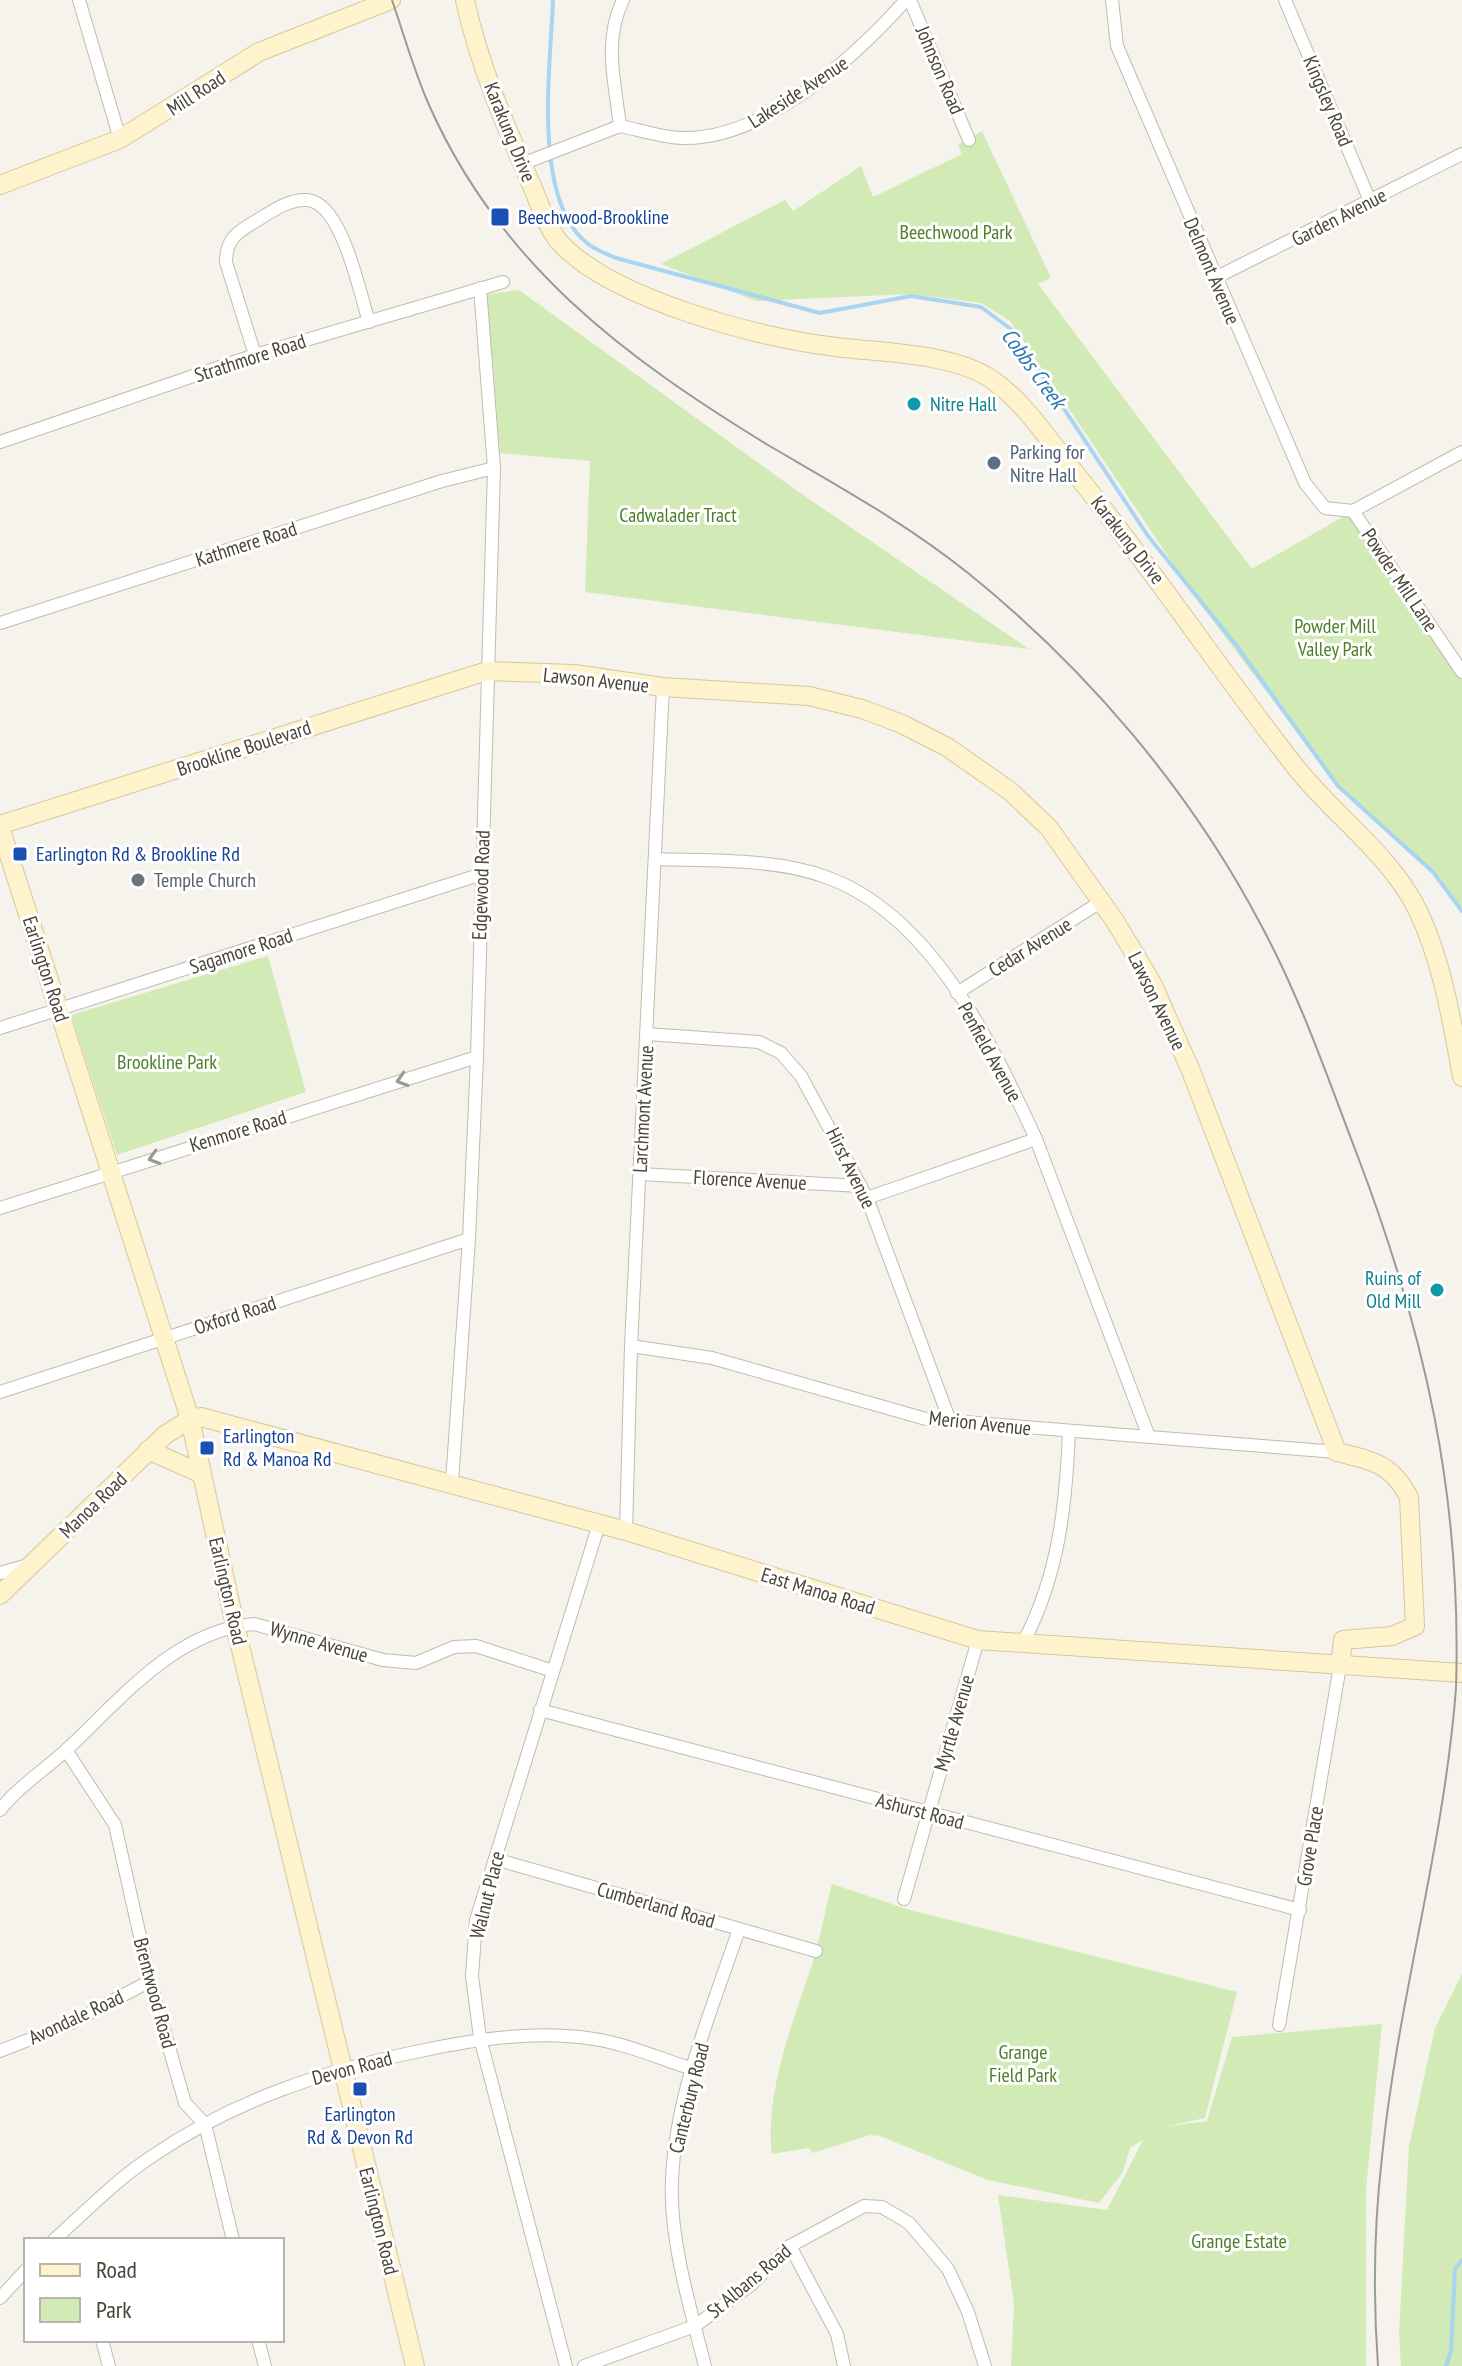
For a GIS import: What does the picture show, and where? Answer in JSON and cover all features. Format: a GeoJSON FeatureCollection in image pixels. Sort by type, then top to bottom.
{"type":"FeatureCollection","features":[{"type":"Feature","properties":{"kind":"street"},"geometry":{"type":"LineString","coordinates":[[79,0],[120,139]]}},
{"type":"Feature","properties":{"kind":"street","name":"Mill Road"},"geometry":{"type":"LineString","coordinates":[[0,185],[120,139],[259,52],[391,0]]}},
{"type":"Feature","properties":{"kind":"street","name":"Karakung Drive"},"geometry":{"type":"LineString","coordinates":[[465,0],[474,41],[528,162],[553,234],[589,267],[643,293],[722,323],[782,338],[951,362],[991,379],[1010,397],[1141,554],[1309,784],[1410,897],[1430,944],[1450,1015],[1462,1077]]}},
{"type":"Feature","properties":{"kind":"street"},"geometry":{"type":"LineString","coordinates":[[528,162],[620,126],[611,52],[613,21],[623,0]]}},
{"type":"Feature","properties":{"kind":"street","name":"Lakeside Avenue"},"geometry":{"type":"LineString","coordinates":[[620,126],[680,138],[739,131],[843,65],[908,0]]}},
{"type":"Feature","properties":{"kind":"street","name":"Johnson Road"},"geometry":{"type":"LineString","coordinates":[[908,0],[969,140]]}},
{"type":"Feature","properties":{"kind":"street","name":"Delmont Avenue"},"geometry":{"type":"LineString","coordinates":[[1112,0],[1117,46],[1305,483],[1325,508],[1353,511]]}},
{"type":"Feature","properties":{"kind":"street","name":"Kingsley Road"},"geometry":{"type":"LineString","coordinates":[[1285,0],[1370,201]]}},
{"type":"Feature","properties":{"kind":"street","name":"Garden Avenue"},"geometry":{"type":"LineString","coordinates":[[1215,278],[1462,154]]}},
{"type":"Feature","properties":{"kind":"street"},"geometry":{"type":"LineString","coordinates":[[255,355],[226,262],[226,247],[236,232],[286,204],[308,200],[323,206],[339,228],[369,322]]}},
{"type":"Feature","properties":{"kind":"street","name":"Strathmore Road"},"geometry":{"type":"LineString","coordinates":[[0,442],[255,355],[503,282]]}},
{"type":"Feature","properties":{"kind":"street","name":"Edgewood Road"},"geometry":{"type":"LineString","coordinates":[[452,1482],[469,1239],[477,1057],[494,468],[480,288]]}},
{"type":"Feature","properties":{"kind":"street","name":"Powder Mill Lane"},"geometry":{"type":"LineString","coordinates":[[1462,452],[1353,511],[1462,672]]}},
{"type":"Feature","properties":{"kind":"street","name":"Kathmere Road"},"geometry":{"type":"LineString","coordinates":[[0,623],[442,481],[494,468]]}},
{"type":"Feature","properties":{"kind":"street","name":"Lawson Avenue"},"geometry":{"type":"LineString","coordinates":[[487,671],[574,674],[663,687],[809,696],[862,709],[902,724],[947,747],[1010,791],[1049,828],[1102,901],[1152,983],[1191,1071],[1337,1452]]}},
{"type":"Feature","properties":{"kind":"street","name":"Brookline Boulevard"},"geometry":{"type":"LineString","coordinates":[[0,826],[487,671]]}},
{"type":"Feature","properties":{"kind":"street","name":"Larchmont Avenue"},"geometry":{"type":"LineString","coordinates":[[626,1531],[631,1346],[663,687]]}},
{"type":"Feature","properties":{"kind":"street","name":"Earlington Road"},"geometry":{"type":"LineString","coordinates":[[0,826],[190,1419],[235,1625],[415,2366]]}},
{"type":"Feature","properties":{"kind":"street","name":"Penfield Avenue"},"geometry":{"type":"LineString","coordinates":[[655,859],[748,863],[827,877],[888,913],[915,938],[957,993],[985,1038],[1036,1139],[1149,1437]]}},
{"type":"Feature","properties":{"kind":"street","name":"Sagamore Road"},"geometry":{"type":"LineString","coordinates":[[0,1028],[482,874]]}},
{"type":"Feature","properties":{"kind":"street","name":"Cedar Avenue"},"geometry":{"type":"LineString","coordinates":[[957,993],[1102,901]]}},
{"type":"Feature","properties":{"kind":"street","name":"Hirst Avenue"},"geometry":{"type":"LineString","coordinates":[[647,1034],[759,1042],[781,1053],[819,1103],[867,1198],[950,1421]]}},
{"type":"Feature","properties":{"kind":"street","name":"Kenmore Road"},"geometry":{"type":"LineString","coordinates":[[0,1208],[477,1057]]}},
{"type":"Feature","properties":{"kind":"street"},"geometry":{"type":"LineString","coordinates":[[867,1198],[1036,1139]]}},
{"type":"Feature","properties":{"kind":"street","name":"Florence Avenue"},"geometry":{"type":"LineString","coordinates":[[640,1174],[861,1186]]}},
{"type":"Feature","properties":{"kind":"street","name":"Oxford Road"},"geometry":{"type":"LineString","coordinates":[[0,1392],[469,1239]]}},
{"type":"Feature","properties":{"kind":"street","name":"Merion Avenue"},"geometry":{"type":"LineString","coordinates":[[631,1346],[712,1358],[926,1419],[1337,1452]]}},
{"type":"Feature","properties":{"kind":"street","name":"East Manoa Road"},"geometry":{"type":"LineString","coordinates":[[190,1419],[213,1418],[452,1482],[626,1531],[978,1640],[1462,1673]]}},
{"type":"Feature","properties":{"kind":"street","name":"Manoa Road"},"geometry":{"type":"LineString","coordinates":[[0,1595],[148,1450],[190,1419]]}},
{"type":"Feature","properties":{"kind":"street"},"geometry":{"type":"LineString","coordinates":[[1024,1641],[1042,1607],[1055,1563],[1067,1502],[1069,1431]]}},
{"type":"Feature","properties":{"kind":"street"},"geometry":{"type":"LineString","coordinates":[[148,1450],[202,1474]]}},
{"type":"Feature","properties":{"kind":"street"},"geometry":{"type":"LineString","coordinates":[[1337,1452],[1380,1463],[1399,1478],[1409,1497],[1415,1619],[1415,1626],[1392,1636],[1343,1640],[1340,1666]]}},
{"type":"Feature","properties":{"kind":"street","name":"Walnut Place"},"geometry":{"type":"LineString","coordinates":[[566,2366],[480,2038],[472,1976],[476,1920],[599,1524]]}},
{"type":"Feature","properties":{"kind":"street"},"geometry":{"type":"LineString","coordinates":[[0,1573],[33,1564]]}},
{"type":"Feature","properties":{"kind":"street","name":"Wynne Avenue"},"geometry":{"type":"LineString","coordinates":[[235,1625],[254,1624],[383,1660],[416,1663],[454,1647],[476,1646],[553,1671]]}},
{"type":"Feature","properties":{"kind":"street"},"geometry":{"type":"LineString","coordinates":[[0,1810],[132,1686],[176,1651],[235,1625]]}},
{"type":"Feature","properties":{"kind":"street","name":"Myrtle Avenue"},"geometry":{"type":"LineString","coordinates":[[904,1899],[978,1640]]}},
{"type":"Feature","properties":{"kind":"street","name":"Grove Place"},"geometry":{"type":"LineString","coordinates":[[1279,2025],[1340,1666]]}},
{"type":"Feature","properties":{"kind":"street","name":"Ashurst Road"},"geometry":{"type":"LineString","coordinates":[[540,1710],[1300,1910]]}},
{"type":"Feature","properties":{"kind":"street","name":"Brentwood Road"},"geometry":{"type":"LineString","coordinates":[[66,1750],[115,1825],[150,1981],[185,2103],[205,2124],[233,2238]]}},
{"type":"Feature","properties":{"kind":"street","name":"Cumberland Road"},"geometry":{"type":"LineString","coordinates":[[495,1859],[816,1951]]}},
{"type":"Feature","properties":{"kind":"street","name":"Canterbury Road"},"geometry":{"type":"LineString","coordinates":[[705,2366],[675,2225],[671,2184],[676,2136],[693,2069],[739,1929]]}},
{"type":"Feature","properties":{"kind":"street","name":"Avondale Road"},"geometry":{"type":"LineString","coordinates":[[0,2051],[69,2024],[150,1981]]}},
{"type":"Feature","properties":{"kind":"street","name":"Devon Road"},"geometry":{"type":"LineString","coordinates":[[56,2238],[149,2157],[261,2095],[341,2067],[480,2038],[558,2035],[597,2039],[693,2069]]}},
{"type":"Feature","properties":{"kind":"street","name":"St Albans Road"},"geometry":{"type":"LineString","coordinates":[[584,2366],[695,2326],[752,2284],[790,2246],[864,2206],[882,2207],[909,2223],[948,2269],[968,2312],[985,2366]]}},
{"type":"Feature","properties":{"kind":"street"},"geometry":{"type":"LineString","coordinates":[[790,2246],[837,2334],[844,2366]]}},
{"type":"Feature","properties":{"kind":"street"},"geometry":{"type":"LineString","coordinates":[[0,2298],[24,2272]]}},
{"type":"Feature","properties":{"kind":"street"},"geometry":{"type":"LineString","coordinates":[[103,2342],[109,2366]]}},
{"type":"Feature","properties":{"kind":"street"},"geometry":{"type":"LineString","coordinates":[[259,2342],[265,2366]]}},
{"type":"Feature","properties":{"kind":"green space","name":"Powder Mill Valley Park"},"geometry":{"type":"Polygon","coordinates":[[[982,131],[1051,278],[1038,284],[1252,569],[1353,511],[1462,672],[1462,911],[1433,872],[1338,786],[1198,601],[1010,321],[981,303],[911,294],[756,301],[661,264],[785,200],[793,211],[861,166],[873,197],[962,154],[958,145],[982,131]]]}},
{"type":"Feature","properties":{"kind":"green space","name":"Cadwalader Tract"},"geometry":{"type":"Polygon","coordinates":[[[519,290],[793,488],[1029,649],[585,592],[590,461],[500,453],[487,294],[519,290]]]}},
{"type":"Feature","properties":{"kind":"green space","name":"Brookline Park"},"geometry":{"type":"Polygon","coordinates":[[[268,956],[306,1092],[117,1155],[71,1015],[268,956]]]}},
{"type":"Feature","properties":{"kind":"green space"},"geometry":{"type":"Polygon","coordinates":[[[832,1884],[910,1910],[1237,1992],[1205,2118],[1164,2127],[1207,2121],[1232,2037],[1382,2024],[1366,2189],[1366,2366],[1011,2366],[1014,2304],[998,2195],[1107,2210],[1143,2140],[1130,2148],[1123,2172],[1099,2203],[988,2180],[880,2136],[870,2135],[813,2153],[809,2148],[772,2154],[772,2107],[776,2082],[816,1952],[832,1884]]]}},
{"type":"Feature","properties":{"kind":"green space"},"geometry":{"type":"Polygon","coordinates":[[[1462,1974],[1462,2366],[1401,2366],[1399,2333],[1409,2146],[1435,2028],[1462,1974]]]}},
{"type":"Feature","properties":{"kind":"waterway","name":"Cobbs Creek"},"geometry":{"type":"LineString","coordinates":[[553,0],[548,94],[551,164],[558,196],[570,224],[588,244],[616,258],[820,313],[911,296],[981,307],[1012,330],[1148,536],[1236,645],[1338,786],[1433,872],[1462,911]]}},
{"type":"Feature","properties":{"kind":"waterway","name":"Cobbs Creek"},"geometry":{"type":"LineString","coordinates":[[1446,2366],[1451,2351],[1455,2269],[1462,2260]]}},
{"type":"Feature","properties":{"kind":"tram line"},"geometry":{"type":"LineString","coordinates":[[392,0],[429,105],[458,162],[529,260],[571,302],[664,377],[715,412],[920,538],[968,573],[1054,650],[1132,734],[1202,827],[1261,925],[1301,1010],[1382,1223],[1402,1288],[1434,1417],[1453,1549],[1456,1688],[1442,1806],[1399,2039],[1382,2157],[1375,2262],[1378,2366]]}},
{"type":"Feature","properties":{"kind":"place","name":"Beechwood-Brookline"},"geometry":{"type":"Point","coordinates":[500,217]}},
{"type":"Feature","properties":{"kind":"place","name":"Nitre Hall"},"geometry":{"type":"Point","coordinates":[914,404]}},
{"type":"Feature","properties":{"kind":"place","name":"Parking for Nitre Hall"},"geometry":{"type":"Point","coordinates":[994,463]}},
{"type":"Feature","properties":{"kind":"place","name":"Earlington Rd & Brookline Rd"},"geometry":{"type":"Point","coordinates":[20,854]}},
{"type":"Feature","properties":{"kind":"place","name":"Temple Church"},"geometry":{"type":"Point","coordinates":[138,880]}},
{"type":"Feature","properties":{"kind":"place","name":"Ruins of Old Mill"},"geometry":{"type":"Point","coordinates":[1437,1290]}},
{"type":"Feature","properties":{"kind":"place","name":"Earlington Rd & Manoa Rd"},"geometry":{"type":"Point","coordinates":[207,1448]}},
{"type":"Feature","properties":{"kind":"place","name":"Earlington Rd & Devon Rd"},"geometry":{"type":"Point","coordinates":[360,2089]}},
{"type":"Feature","properties":{"kind":"park label","name":"Beechwood Park"},"geometry":{"type":"Point","coordinates":[956,232]}},
{"type":"Feature","properties":{"kind":"park label","name":"Grange Field Park"},"geometry":{"type":"Point","coordinates":[1023,2064]}},
{"type":"Feature","properties":{"kind":"park label","name":"Grange Estate"},"geometry":{"type":"Point","coordinates":[1239,2241]}}]}
